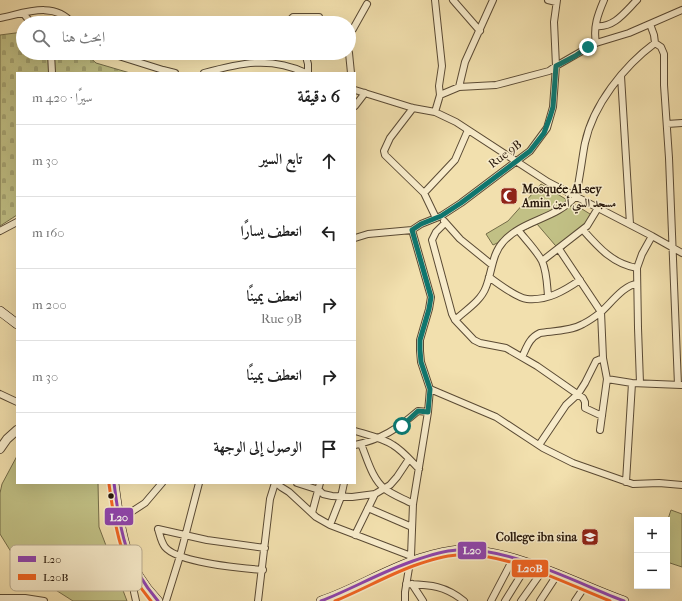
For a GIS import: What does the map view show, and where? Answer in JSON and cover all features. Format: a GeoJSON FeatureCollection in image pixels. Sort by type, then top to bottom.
{"type":"FeatureCollection","features":[{"type":"Feature","properties":{"kind":"main road"},"geometry":{"type":"LineString","coordinates":[[0,311],[16,323]]}},
{"type":"Feature","properties":{"kind":"main road"},"geometry":{"type":"LineString","coordinates":[[115,484],[119,520],[125,545]]}},
{"type":"Feature","properties":{"kind":"main road"},"geometry":{"type":"LineString","coordinates":[[321,601],[410,559],[460,550],[488,552],[513,559],[585,586],[612,599],[624,601]]}},
{"type":"Feature","properties":{"kind":"main road"},"geometry":{"type":"LineString","coordinates":[[142,582],[158,601]]}},
{"type":"Feature","properties":{"kind":"street"},"geometry":{"type":"LineString","coordinates":[[435,0],[442,66],[439,86],[440,95],[435,112]]}},
{"type":"Feature","properties":{"kind":"street"},"geometry":{"type":"LineString","coordinates":[[453,0],[480,31]]}},
{"type":"Feature","properties":{"kind":"street"},"geometry":{"type":"LineString","coordinates":[[459,87],[465,62],[493,0]]}},
{"type":"Feature","properties":{"kind":"street"},"geometry":{"type":"LineString","coordinates":[[548,0],[556,1]]}},
{"type":"Feature","properties":{"kind":"street"},"geometry":{"type":"LineString","coordinates":[[596,43],[594,34],[597,17],[604,0]]}},
{"type":"Feature","properties":{"kind":"street"},"geometry":{"type":"LineString","coordinates":[[440,95],[459,87],[496,85],[549,72],[556,66],[596,43],[614,30],[637,0]]}},
{"type":"Feature","properties":{"kind":"street","name":"Rue 9B"},"geometry":{"type":"LineString","coordinates":[[356,238],[368,234],[412,230],[421,224],[439,217],[461,203],[530,151],[547,128],[553,107],[556,66],[554,22],[556,1]]}},
{"type":"Feature","properties":{"kind":"street"},"geometry":{"type":"LineString","coordinates":[[356,24],[368,4]]}},
{"type":"Feature","properties":{"kind":"street"},"geometry":{"type":"LineString","coordinates":[[0,18],[23,14],[34,10],[48,10],[63,16]]}},
{"type":"Feature","properties":{"kind":"street"},"geometry":{"type":"LineString","coordinates":[[596,26],[606,26],[614,30],[629,33],[660,18],[682,10]]}},
{"type":"Feature","properties":{"kind":"street"},"geometry":{"type":"LineString","coordinates":[[607,379],[632,383],[680,385],[664,85],[664,54],[661,47],[655,43],[650,24]]}},
{"type":"Feature","properties":{"kind":"street"},"geometry":{"type":"LineString","coordinates":[[455,320],[482,295],[486,287],[492,265],[504,241],[518,230],[561,209],[576,196],[586,140],[599,105],[621,76],[645,50],[655,43]]}},
{"type":"Feature","properties":{"kind":"street"},"geometry":{"type":"LineString","coordinates":[[51,60],[52,72]]}},
{"type":"Feature","properties":{"kind":"street"},"geometry":{"type":"LineString","coordinates":[[131,60],[171,72]]}},
{"type":"Feature","properties":{"kind":"street"},"geometry":{"type":"LineString","coordinates":[[307,60],[307,72]]}},
{"type":"Feature","properties":{"kind":"street"},"geometry":{"type":"LineString","coordinates":[[350,60],[351,72]]}},
{"type":"Feature","properties":{"kind":"street"},"geometry":{"type":"LineString","coordinates":[[208,72],[241,64],[258,62],[274,63],[304,72]]}},
{"type":"Feature","properties":{"kind":"street"},"geometry":{"type":"LineString","coordinates":[[621,76],[630,224]]}},
{"type":"Feature","properties":{"kind":"street"},"geometry":{"type":"LineString","coordinates":[[356,90],[413,108],[435,112],[456,122],[548,182],[630,224],[682,253]]}},
{"type":"Feature","properties":{"kind":"street"},"geometry":{"type":"LineString","coordinates":[[356,105],[365,94]]}},
{"type":"Feature","properties":{"kind":"street"},"geometry":{"type":"LineString","coordinates":[[413,108],[390,138],[384,151],[385,155],[424,194],[439,217],[460,239],[492,265]]}},
{"type":"Feature","properties":{"kind":"street"},"geometry":{"type":"LineString","coordinates":[[667,124],[682,123]]}},
{"type":"Feature","properties":{"kind":"street"},"geometry":{"type":"LineString","coordinates":[[424,194],[455,160],[468,130]]}},
{"type":"Feature","properties":{"kind":"street"},"geometry":{"type":"LineString","coordinates":[[542,261],[583,230],[590,223],[598,208]]}},
{"type":"Feature","properties":{"kind":"street"},"geometry":{"type":"LineString","coordinates":[[0,231],[16,223]]}},
{"type":"Feature","properties":{"kind":"street"},"geometry":{"type":"LineString","coordinates":[[445,223],[436,232],[432,240],[452,314],[455,320],[474,340],[480,343],[502,347],[522,357],[578,394],[585,400],[585,408],[602,416]]}},
{"type":"Feature","properties":{"kind":"street"},"geometry":{"type":"LineString","coordinates":[[405,601],[409,584],[413,504],[428,412],[430,389],[421,362],[420,340],[431,297],[412,230]]}},
{"type":"Feature","properties":{"kind":"street"},"geometry":{"type":"LineString","coordinates":[[518,230],[542,261],[548,296]]}},
{"type":"Feature","properties":{"kind":"street"},"geometry":{"type":"LineString","coordinates":[[583,230],[605,254],[622,264],[637,268]]}},
{"type":"Feature","properties":{"kind":"street"},"geometry":{"type":"LineString","coordinates":[[640,383],[637,268],[642,254],[652,236]]}},
{"type":"Feature","properties":{"kind":"street"},"geometry":{"type":"LineString","coordinates":[[559,249],[601,312],[603,358],[607,379],[600,430]]}},
{"type":"Feature","properties":{"kind":"street"},"geometry":{"type":"LineString","coordinates":[[489,277],[518,296],[527,299],[556,294],[567,289],[580,280]]}},
{"type":"Feature","properties":{"kind":"street"},"geometry":{"type":"LineString","coordinates":[[522,357],[534,335],[576,327],[584,324],[601,312],[616,296],[633,284],[637,284]]}},
{"type":"Feature","properties":{"kind":"street"},"geometry":{"type":"LineString","coordinates":[[539,445],[566,405],[578,394],[596,361],[603,358]]}},
{"type":"Feature","properties":{"kind":"street"},"geometry":{"type":"LineString","coordinates":[[626,482],[632,383]]}},
{"type":"Feature","properties":{"kind":"street"},"geometry":{"type":"LineString","coordinates":[[430,389],[496,417],[539,445],[573,463],[626,482],[637,484],[659,483],[682,485]]}},
{"type":"Feature","properties":{"kind":"street"},"geometry":{"type":"LineString","coordinates":[[0,394],[16,402]]}},
{"type":"Feature","properties":{"kind":"street"},"geometry":{"type":"LineString","coordinates":[[413,504],[384,488],[374,475],[358,444],[379,438],[402,426],[418,411],[428,412]]}},
{"type":"Feature","properties":{"kind":"street"},"geometry":{"type":"LineString","coordinates":[[0,450],[6,439],[16,431]]}},
{"type":"Feature","properties":{"kind":"street"},"geometry":{"type":"LineString","coordinates":[[356,431],[379,438],[393,445],[419,469]]}},
{"type":"Feature","properties":{"kind":"street"},"geometry":{"type":"LineString","coordinates":[[299,484],[319,490],[325,494],[341,497],[375,494],[390,485],[409,459]]}},
{"type":"Feature","properties":{"kind":"street"},"geometry":{"type":"LineString","coordinates":[[119,520],[145,503],[161,484]]}},
{"type":"Feature","properties":{"kind":"street"},"geometry":{"type":"LineString","coordinates":[[166,601],[186,536],[199,484]]}},
{"type":"Feature","properties":{"kind":"street"},"geometry":{"type":"LineString","coordinates":[[258,601],[270,499],[275,484]]}},
{"type":"Feature","properties":{"kind":"street"},"geometry":{"type":"LineString","coordinates":[[276,484],[312,513],[330,525],[410,559]]}},
{"type":"Feature","properties":{"kind":"street"},"geometry":{"type":"LineString","coordinates":[[312,513],[320,484]]}},
{"type":"Feature","properties":{"kind":"street"},"geometry":{"type":"LineString","coordinates":[[330,525],[341,497],[344,484]]}},
{"type":"Feature","properties":{"kind":"street"},"geometry":{"type":"LineString","coordinates":[[355,535],[375,494]]}},
{"type":"Feature","properties":{"kind":"street"},"geometry":{"type":"LineString","coordinates":[[368,508],[412,527]]}},
{"type":"Feature","properties":{"kind":"street"},"geometry":{"type":"LineString","coordinates":[[262,570],[236,568],[188,559],[180,556],[165,548],[158,529],[207,540],[265,548]]}},
{"type":"Feature","properties":{"kind":"street"},"geometry":{"type":"LineString","coordinates":[[491,601],[513,559]]}},
{"type":"Feature","properties":{"kind":"street"},"geometry":{"type":"LineString","coordinates":[[505,601],[528,564]]}},
{"type":"Feature","properties":{"kind":"street"},"geometry":{"type":"LineString","coordinates":[[521,601],[543,570]]}},
{"type":"Feature","properties":{"kind":"street"},"geometry":{"type":"LineString","coordinates":[[540,601],[557,575]]}},
{"type":"Feature","properties":{"kind":"street"},"geometry":{"type":"LineString","coordinates":[[409,584],[423,601]]}},
{"type":"Feature","properties":{"kind":"street"},"geometry":{"type":"LineString","coordinates":[[409,584],[446,589],[453,592],[464,601]]}},
{"type":"Feature","properties":{"kind":"street"},"geometry":{"type":"LineString","coordinates":[[575,601],[585,586]]}},
{"type":"Feature","properties":{"kind":"street"},"geometry":{"type":"LineString","coordinates":[[134,591],[136,601]]}},
{"type":"Feature","properties":{"kind":"street"},"geometry":{"type":"LineString","coordinates":[[0,598],[25,598],[44,601]]}},
{"type":"Feature","properties":{"kind":"green space"},"geometry":{"type":"Polygon","coordinates":[[[16,33],[16,60],[93,60],[96,63],[127,72],[16,72],[16,216],[0,226],[0,35],[16,33]]]}},
{"type":"Feature","properties":{"kind":"green space"},"geometry":{"type":"Polygon","coordinates":[[[541,184],[595,217],[561,252],[537,224],[493,245],[486,234],[508,221],[541,184]]]}},
{"type":"Feature","properties":{"kind":"green space"},"geometry":{"type":"Polygon","coordinates":[[[16,458],[16,484],[98,484],[99,527],[106,545],[10,545],[10,550],[0,534],[0,493],[2,484],[16,458]]]}},
{"type":"Feature","properties":{"kind":"green space"},"geometry":{"type":"Polygon","coordinates":[[[671,510],[682,514],[682,567],[670,563],[670,517],[669,517],[671,510]]]}},
{"type":"Feature","properties":{"kind":"green space"},"geometry":{"type":"Polygon","coordinates":[[[57,591],[123,591],[127,601],[73,601],[57,591]]]}},
{"type":"Feature","properties":{"kind":"transit line","name":"L20B"},"geometry":{"type":"LineString","coordinates":[[109,484],[121,545]]}},
{"type":"Feature","properties":{"kind":"transit line","name":"L20"},"geometry":{"type":"LineString","coordinates":[[114,484],[119,517],[126,545]]}},
{"type":"Feature","properties":{"kind":"transit line","name":"L20"},"geometry":{"type":"LineString","coordinates":[[321,601],[401,565],[446,551],[457,550],[477,550],[520,560],[542,567],[624,601]]}},
{"type":"Feature","properties":{"kind":"transit line","name":"L20B"},"geometry":{"type":"LineString","coordinates":[[335,601],[413,566],[440,558],[457,555],[476,555],[515,563],[610,601]]}},
{"type":"Feature","properties":{"kind":"transit line","name":"L20"},"geometry":{"type":"LineString","coordinates":[[142,579],[158,601]]}},
{"type":"Feature","properties":{"kind":"transit line","name":"L20B"},"geometry":{"type":"LineString","coordinates":[[142,589],[151,601]]}},
{"type":"Feature","properties":{"kind":"place","name":"Mosquée Al-sey Amin مسجد السي أمين"},"geometry":{"type":"Point","coordinates":[509,196]}},
{"type":"Feature","properties":{"kind":"place","name":"College ibn sina"},"geometry":{"type":"Point","coordinates":[590,537]}},
{"type":"Feature","properties":{"kind":"route"},"geometry":{"type":"LineString","coordinates":[[402,426],[418,411],[428,412],[430,389],[421,362],[420,340],[431,297],[412,230],[421,224],[441,216],[461,203],[530,151],[547,128],[553,107],[556,66],[588,47]]}}]}
